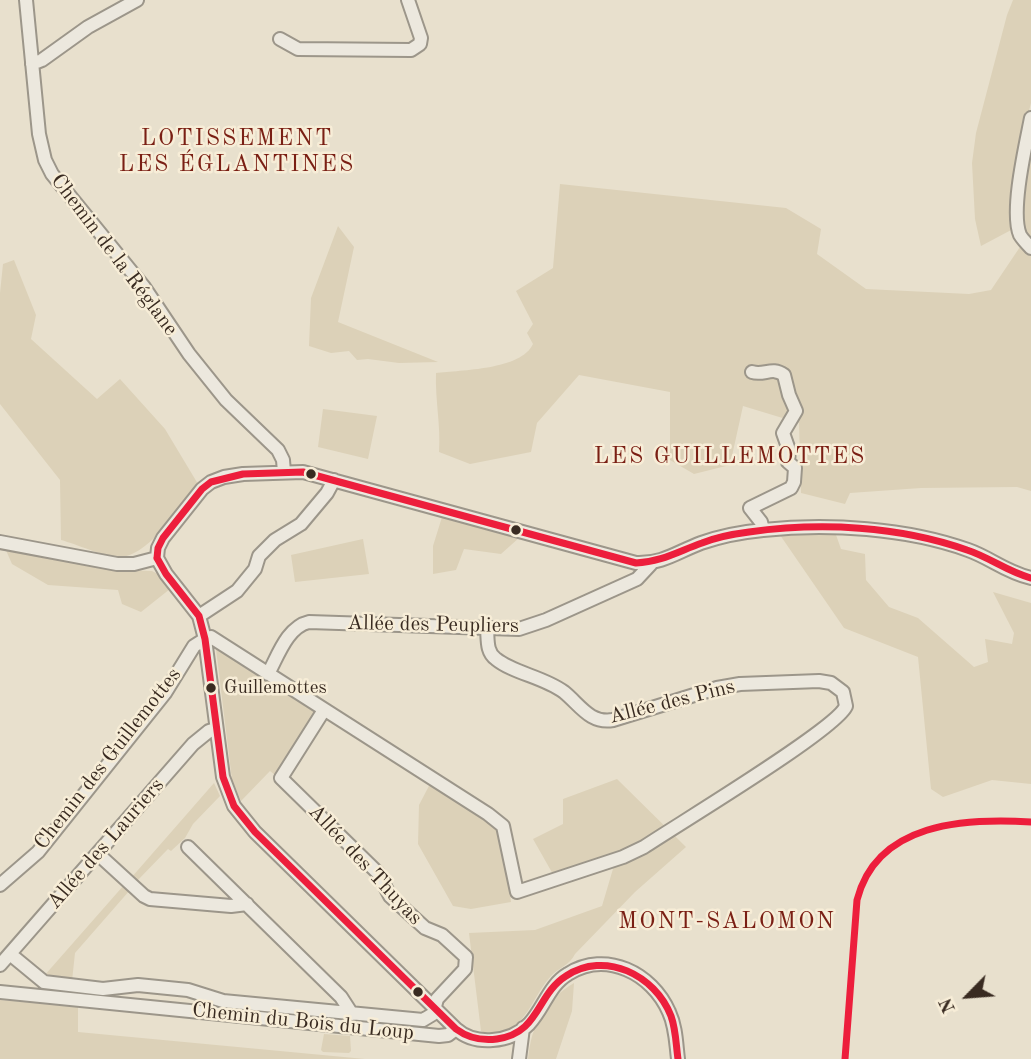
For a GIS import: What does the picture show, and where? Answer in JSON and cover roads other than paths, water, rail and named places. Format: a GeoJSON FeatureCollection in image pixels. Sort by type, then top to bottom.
{"type":"FeatureCollection","features":[{"type":"Feature","properties":{"kind":"street","name":"Chemin de la Réglane"},"geometry":{"type":"LineString","coordinates":[[26,0],[41,145],[52,174],[144,287],[189,354],[226,400],[278,450],[283,460],[284,472]]}},
{"type":"Feature","properties":{"kind":"street"},"geometry":{"type":"LineString","coordinates":[[32,64],[42,60],[88,27],[136,0]]}},
{"type":"Feature","properties":{"kind":"street"},"geometry":{"type":"LineString","coordinates":[[280,39],[298,49],[411,50],[420,44],[421,38],[408,0]]}},
{"type":"Feature","properties":{"kind":"street"},"geometry":{"type":"LineString","coordinates":[[1031,118],[1023,158],[1018,216],[1021,237],[1031,248]]}},
{"type":"Feature","properties":{"kind":"street"},"geometry":{"type":"LineString","coordinates":[[752,372],[775,370],[784,374],[796,411],[783,433],[789,450],[788,462],[795,468],[794,482],[791,488],[750,508],[761,522],[763,530]]}},
{"type":"Feature","properties":{"kind":"street"},"geometry":{"type":"LineString","coordinates":[[456,1029],[243,820],[228,793],[223,777],[205,639],[199,616],[157,558],[163,538],[202,489],[224,477],[303,472],[626,561],[651,564],[720,537],[763,530],[852,528],[948,543],[980,555],[1005,570],[1031,578]]}},
{"type":"Feature","properties":{"kind":"street"},"geometry":{"type":"LineString","coordinates":[[199,616],[237,591],[255,569],[259,556],[275,540],[301,524],[327,493],[334,480]]}},
{"type":"Feature","properties":{"kind":"street"},"geometry":{"type":"LineString","coordinates":[[0,542],[117,564],[134,564],[157,558]]}},
{"type":"Feature","properties":{"kind":"street","name":"Allée des Peupliers"},"geometry":{"type":"LineString","coordinates":[[268,674],[291,633],[300,624],[309,622],[519,629],[536,625],[637,579],[651,564]]}},
{"type":"Feature","properties":{"kind":"street","name":"Allée des Pins"},"geometry":{"type":"LineString","coordinates":[[324,710],[503,825],[517,892],[623,857],[785,755],[836,719],[846,706],[843,692],[831,683],[819,681],[740,684],[717,688],[612,720],[599,721],[591,718],[563,692],[550,684],[496,660],[488,647],[487,629]]}},
{"type":"Feature","properties":{"kind":"street"},"geometry":{"type":"LineString","coordinates":[[205,639],[211,637],[324,710]]}},
{"type":"Feature","properties":{"kind":"street","name":"Chemin des Guillemottes"},"geometry":{"type":"LineString","coordinates":[[0,885],[38,852],[165,693],[194,646],[205,639]]}},
{"type":"Feature","properties":{"kind":"street","name":"Allée des Thuyas"},"geometry":{"type":"LineString","coordinates":[[324,710],[281,778],[378,873],[390,896],[425,928],[442,935],[463,954],[467,961],[465,969],[437,999],[435,1007]]}},
{"type":"Feature","properties":{"kind":"street","name":"Allée des Lauriers"},"geometry":{"type":"LineString","coordinates":[[0,965],[193,744],[209,731],[216,729]]}},
{"type":"Feature","properties":{"kind":"street"},"geometry":{"type":"LineString","coordinates":[[188,847],[341,997],[352,1014]]}},
{"type":"Feature","properties":{"kind":"street"},"geometry":{"type":"LineString","coordinates":[[98,854],[150,899],[247,904]]}},
{"type":"Feature","properties":{"kind":"street"},"geometry":{"type":"LineString","coordinates":[[10,954],[44,982],[103,989],[138,985],[188,990],[223,1001],[423,1020],[432,1016],[435,1007]]}},
{"type":"Feature","properties":{"kind":"street"},"geometry":{"type":"LineString","coordinates":[[519,1059],[523,1028],[555,985],[567,974],[595,963],[611,964],[644,980],[663,1000],[672,1020],[678,1059]]}},
{"type":"Feature","properties":{"kind":"street","name":"Chemin du Bois du Loup"},"geometry":{"type":"LineString","coordinates":[[0,992],[439,1036],[448,1035],[456,1029],[469,1038],[483,1040],[502,1038],[523,1028]]}},
{"type":"Feature","properties":{"kind":"place","name":"Guillemottes"},"geometry":{"type":"Point","coordinates":[211,688]}},
{"type":"Feature","properties":{"kind":"district","name":"LOTISSEMENT LES ÉGLANTINES"},"geometry":{"type":"Point","coordinates":[237,152]}},
{"type":"Feature","properties":{"kind":"district","name":"LES GUILLEMOTTES"},"geometry":{"type":"Point","coordinates":[730,457]}},
{"type":"Feature","properties":{"kind":"district","name":"MONT-SALOMON"},"geometry":{"type":"Point","coordinates":[727,922]}}]}
